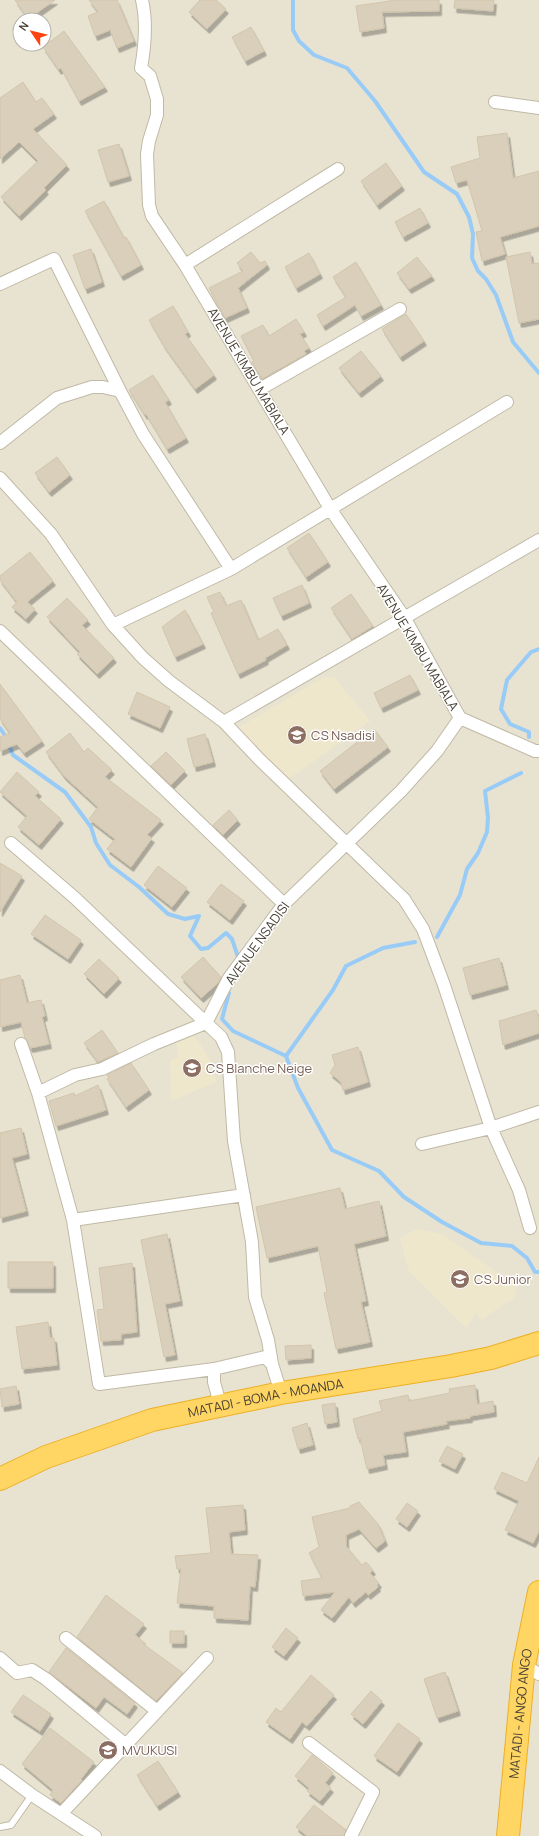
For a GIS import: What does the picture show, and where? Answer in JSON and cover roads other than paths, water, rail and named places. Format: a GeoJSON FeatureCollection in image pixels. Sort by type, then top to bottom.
{"type":"FeatureCollection","features":[{"type":"Feature","properties":{"kind":"highway","name":"MATADI - BOMA - MOANDA"},"geometry":{"type":"LineString","coordinates":[[0,1479],[46,1457],[152,1420],[220,1404],[451,1366],[491,1358],[539,1343]]}},
{"type":"Feature","properties":{"kind":"highway","name":"MATADI - ANGO ANGO"},"geometry":{"type":"LineString","coordinates":[[508,1836],[532,1670],[539,1592]]}},
{"type":"Feature","properties":{"kind":"street","name":"AVENUE KIMBU MABIALA"},"geometry":{"type":"LineString","coordinates":[[142,0],[144,10],[145,46],[141,68],[150,76],[157,99],[157,115],[149,141],[147,154],[149,206],[152,216],[185,265],[331,510],[404,617],[460,718]]}},
{"type":"Feature","properties":{"kind":"street"},"geometry":{"type":"LineString","coordinates":[[495,102],[539,108]]}},
{"type":"Feature","properties":{"kind":"street"},"geometry":{"type":"LineString","coordinates":[[185,265],[338,169]]}},
{"type":"Feature","properties":{"kind":"street"},"geometry":{"type":"LineString","coordinates":[[0,284],[54,258],[143,434],[231,569]]}},
{"type":"Feature","properties":{"kind":"street"},"geometry":{"type":"LineString","coordinates":[[260,389],[400,309]]}},
{"type":"Feature","properties":{"kind":"street"},"geometry":{"type":"LineString","coordinates":[[0,443],[57,398],[92,387],[104,387],[120,391]]}},
{"type":"Feature","properties":{"kind":"street"},"geometry":{"type":"LineString","coordinates":[[113,626],[231,569],[508,402]]}},
{"type":"Feature","properties":{"kind":"street"},"geometry":{"type":"LineString","coordinates":[[0,478],[51,534],[113,626],[143,658],[169,682],[224,722],[259,759],[347,842],[404,899],[423,929],[491,1128],[519,1190],[530,1228]]}},
{"type":"Feature","properties":{"kind":"street"},"geometry":{"type":"LineString","coordinates":[[224,722],[539,540]]}},
{"type":"Feature","properties":{"kind":"street"},"geometry":{"type":"LineString","coordinates":[[0,631],[284,904]]}},
{"type":"Feature","properties":{"kind":"street"},"geometry":{"type":"LineString","coordinates":[[460,718],[502,738],[535,751],[539,751]]}},
{"type":"Feature","properties":{"kind":"street","name":"AVENUE NSADISI"},"geometry":{"type":"LineString","coordinates":[[206,1023],[229,978],[284,904],[401,791],[437,751],[460,718]]}},
{"type":"Feature","properties":{"kind":"street"},"geometry":{"type":"LineString","coordinates":[[11,843],[75,898],[221,1037],[228,1052],[234,1141],[252,1242],[255,1297],[268,1340],[272,1364],[281,1393]]}},
{"type":"Feature","properties":{"kind":"street"},"geometry":{"type":"LineString","coordinates":[[38,1093],[75,1075],[102,1069],[154,1044],[206,1023]]}},
{"type":"Feature","properties":{"kind":"street"},"geometry":{"type":"LineString","coordinates":[[21,1044],[38,1093],[73,1220],[99,1384],[214,1369],[265,1357],[272,1364]]}},
{"type":"Feature","properties":{"kind":"street"},"geometry":{"type":"LineString","coordinates":[[422,1144],[491,1128],[539,1112]]}},
{"type":"Feature","properties":{"kind":"street"},"geometry":{"type":"LineString","coordinates":[[73,1220],[244,1195]]}},
{"type":"Feature","properties":{"kind":"street"},"geometry":{"type":"LineString","coordinates":[[214,1369],[214,1382],[220,1404]]}},
{"type":"Feature","properties":{"kind":"street"},"geometry":{"type":"LineString","coordinates":[[66,1638],[157,1711]]}},
{"type":"Feature","properties":{"kind":"street"},"geometry":{"type":"LineString","coordinates":[[0,1658],[17,1673],[32,1670],[46,1679],[126,1745]]}},
{"type":"Feature","properties":{"kind":"street"},"geometry":{"type":"LineString","coordinates":[[61,1814],[208,1658]]}},
{"type":"Feature","properties":{"kind":"street"},"geometry":{"type":"LineString","coordinates":[[309,1743],[373,1792],[351,1836]]}},
{"type":"Feature","properties":{"kind":"street"},"geometry":{"type":"LineString","coordinates":[[0,1771],[32,1795],[95,1836]]}},
{"type":"Feature","properties":{"kind":"lane"},"geometry":{"type":"LineString","coordinates":[[0,1827],[10,1825],[32,1795]]}},
{"type":"Feature","properties":{"kind":"waterway"},"geometry":{"type":"LineString","coordinates":[[293,0],[293,30],[299,41],[314,55],[347,68],[375,101],[424,172],[457,194],[469,217],[473,234],[472,258],[478,271],[486,279],[496,295],[513,342],[539,373]]}},
{"type":"Feature","properties":{"kind":"waterway"},"geometry":{"type":"LineString","coordinates":[[529,737],[529,732],[510,724],[501,709],[507,680],[531,652],[539,649]]}},
{"type":"Feature","properties":{"kind":"waterway"},"geometry":{"type":"LineString","coordinates":[[0,728],[6,737],[13,755],[65,792],[91,827],[96,843],[110,865],[139,887],[168,914],[185,919],[199,916],[190,936],[201,949],[208,948],[226,933],[232,939],[238,957]]}},
{"type":"Feature","properties":{"kind":"waterway"},"geometry":{"type":"LineString","coordinates":[[437,937],[460,895],[467,869],[478,853],[487,832],[488,818],[485,791],[521,773]]}},
{"type":"Feature","properties":{"kind":"waterway"},"geometry":{"type":"LineString","coordinates":[[415,942],[383,948],[346,966],[333,990],[286,1056],[298,1088],[332,1150],[379,1171],[404,1197],[442,1222],[481,1243],[512,1246],[527,1258],[535,1272],[539,1272]]}},
{"type":"Feature","properties":{"kind":"waterway"},"geometry":{"type":"LineString","coordinates":[[229,993],[222,1019],[233,1031],[286,1056]]}},
{"type":"Feature","properties":{"kind":"place","name":"CS Nsadisi"},"geometry":{"type":"Point","coordinates":[297,735]}},
{"type":"Feature","properties":{"kind":"place","name":"CS Blanche Neige"},"geometry":{"type":"Point","coordinates":[192,1068]}},
{"type":"Feature","properties":{"kind":"place","name":"CS Junior"},"geometry":{"type":"Point","coordinates":[460,1279]}},
{"type":"Feature","properties":{"kind":"place","name":"MVUKUSI"},"geometry":{"type":"Point","coordinates":[108,1750]}}]}
